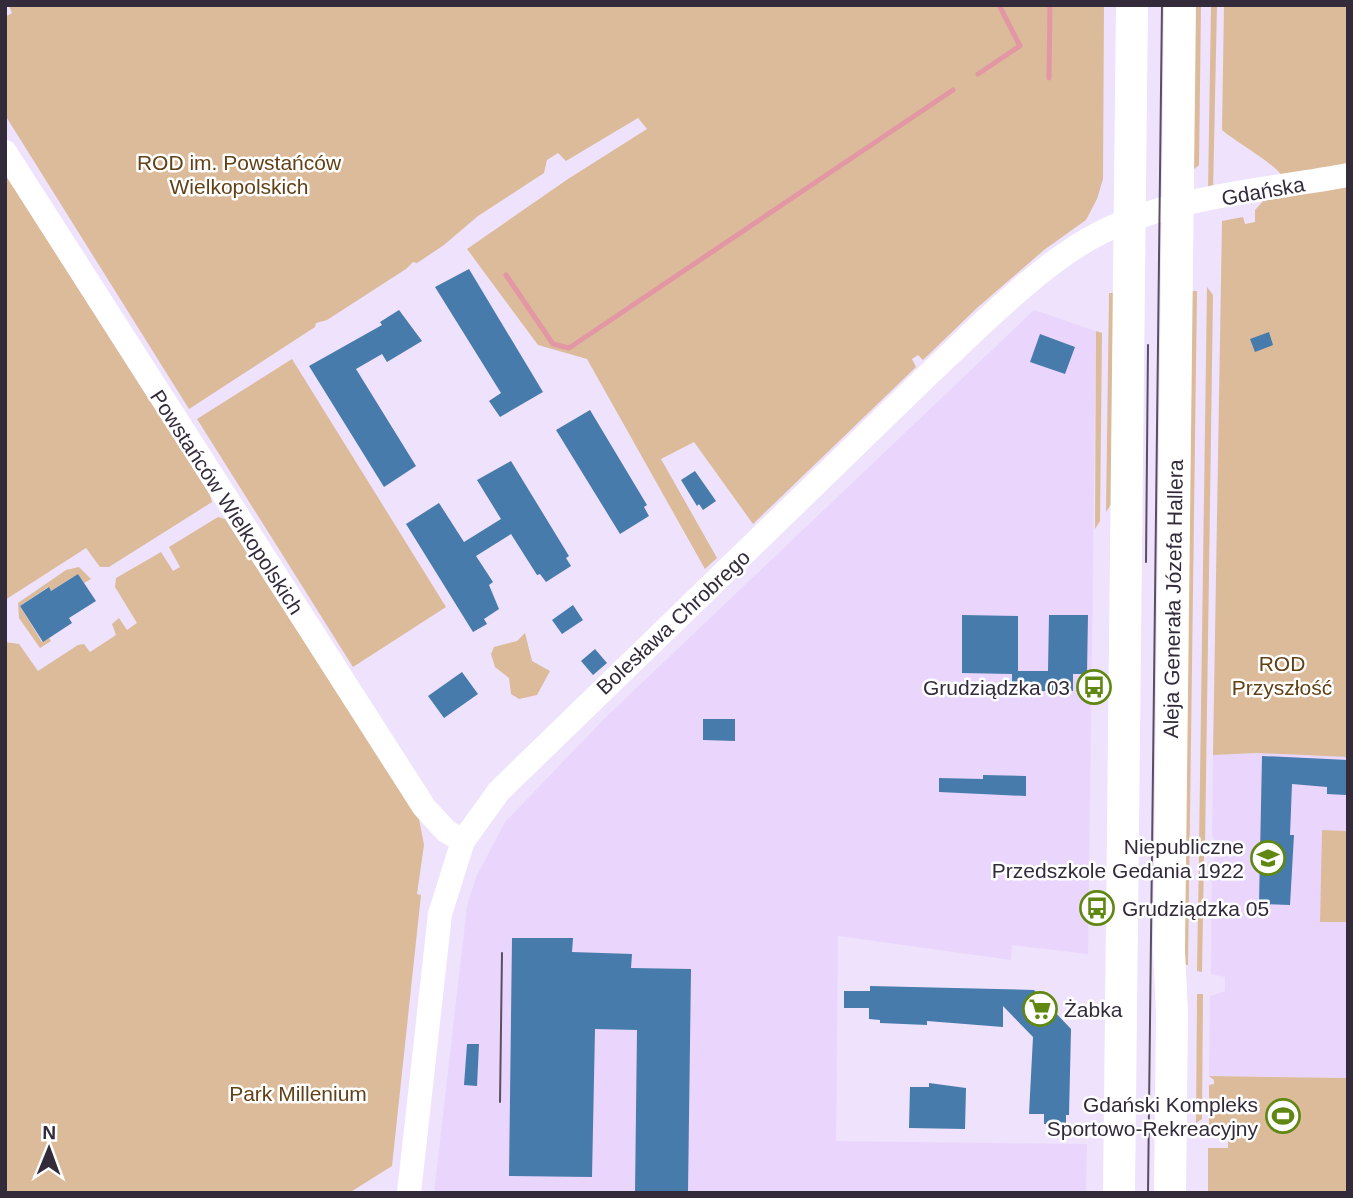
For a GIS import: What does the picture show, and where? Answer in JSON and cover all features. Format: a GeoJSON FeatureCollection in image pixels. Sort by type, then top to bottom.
{"type":"FeatureCollection","features":[{"type":"Feature","properties":{"kind":"main road"},"geometry":{"type":"LineString","coordinates":[[1119,1193],[1132,5]]}},
{"type":"Feature","properties":{"kind":"main road","name":"Aleja Generała Józefa Hallera"},"geometry":{"type":"LineString","coordinates":[[1170,1193],[1170,820],[1180,5]]}},
{"type":"Feature","properties":{"kind":"main road"},"geometry":{"type":"LineString","coordinates":[[1124,758],[1171,758]]}},
{"type":"Feature","properties":{"kind":"main road"},"geometry":{"type":"LineString","coordinates":[[1124,818],[1170,820]]}},
{"type":"Feature","properties":{"kind":"street","name":"Powstańców Wielkopolskich"},"geometry":{"type":"LineString","coordinates":[[5,152],[424,807],[446,831],[463,841]]}},
{"type":"Feature","properties":{"kind":"street","name":"Gdańska"},"geometry":{"type":"LineString","coordinates":[[1178,206],[1348,175]]}},
{"type":"Feature","properties":{"kind":"street","name":"Bolesława Chrobrego"},"geometry":{"type":"LineString","coordinates":[[409,1193],[440,914],[463,841],[499,791],[988,318],[1084,242],[1130,220],[1178,206]]}},
{"type":"Feature","properties":{"kind":"shaded area"},"geometry":{"type":"Polygon","coordinates":[[[1034,310],[1096,331],[1088,954],[1012,945],[1011,960],[838,936],[836,1141],[1087,1144],[1086,1193],[434,1193],[467,906],[476,877],[505,822],[605,718],[1034,310]]]}},
{"type":"Feature","properties":{"kind":"shaded area"},"geometry":{"type":"Polygon","coordinates":[[[1257,753],[1348,757],[1348,831],[1323,830],[1320,921],[1348,922],[1348,1078],[1209,1076],[1210,996],[1225,991],[1225,977],[1211,974],[1212,863],[1219,850],[1212,835],[1213,755],[1257,753]]]}},
{"type":"Feature","properties":{"kind":"green space","name":"ROD im. Powstańców Wielkopolskich"},"geometry":{"type":"Polygon","coordinates":[[[5,5],[1104,5],[1103,179],[1097,199],[1086,220],[1044,250],[977,308],[923,360],[918,355],[912,359],[916,367],[753,524],[694,442],[661,459],[717,558],[705,569],[587,359],[538,345],[467,249],[568,179],[647,129],[638,118],[566,161],[558,153],[547,160],[544,173],[478,216],[444,245],[417,263],[413,262],[327,320],[316,323],[315,327],[189,409],[5,115],[5,17],[12,13],[9,6],[5,8],[5,5]]]}},
{"type":"Feature","properties":{"kind":"green space"},"geometry":{"type":"Polygon","coordinates":[[[1189,5],[1201,5],[1199,165],[1193,170],[1189,5]]]}},
{"type":"Feature","properties":{"kind":"green space"},"geometry":{"type":"Polygon","coordinates":[[[1211,5],[1217,5],[1213,192],[1208,192],[1211,5]]]}},
{"type":"Feature","properties":{"kind":"green space"},"geometry":{"type":"Polygon","coordinates":[[[1224,5],[1348,5],[1348,167],[1285,179],[1272,166],[1222,130],[1224,5]]]}},
{"type":"Feature","properties":{"kind":"green space"},"geometry":{"type":"Polygon","coordinates":[[[5,174],[212,502],[109,567],[100,567],[86,548],[5,600],[5,174]]]}},
{"type":"Feature","properties":{"kind":"green space","name":"ROD Przyszłość"},"geometry":{"type":"Polygon","coordinates":[[[1348,184],[1348,757],[1257,753],[1213,755],[1222,221],[1243,217],[1245,224],[1255,222],[1255,210],[1265,199],[1348,184]]]}},
{"type":"Feature","properties":{"kind":"green space"},"geometry":{"type":"Polygon","coordinates":[[[1207,287],[1213,295],[1205,848],[1199,849],[1207,287]]]}},
{"type":"Feature","properties":{"kind":"green space"},"geometry":{"type":"Polygon","coordinates":[[[1191,291],[1197,291],[1188,965],[1184,965],[1191,291]]]}},
{"type":"Feature","properties":{"kind":"green space"},"geometry":{"type":"Polygon","coordinates":[[[1109,293],[1120,293],[1116,497],[1106,512],[1109,293]]]}},
{"type":"Feature","properties":{"kind":"green space"},"geometry":{"type":"Polygon","coordinates":[[[1096,331],[1102,333],[1100,521],[1095,529],[1096,331]]]}},
{"type":"Feature","properties":{"kind":"green space"},"geometry":{"type":"Polygon","coordinates":[[[292,359],[446,607],[353,667],[197,419],[292,359]]]}},
{"type":"Feature","properties":{"kind":"green space","name":"Park Millenium"},"geometry":{"type":"Polygon","coordinates":[[[218,517],[225,519],[419,819],[424,845],[417,894],[421,895],[392,1166],[349,1193],[5,1193],[5,642],[19,644],[38,671],[78,645],[84,644],[90,652],[116,635],[112,624],[119,618],[127,630],[137,623],[115,587],[116,578],[161,552],[173,571],[180,567],[169,547],[218,517]]]}},
{"type":"Feature","properties":{"kind":"green space"},"geometry":{"type":"Polygon","coordinates":[[[79,567],[91,579],[84,583],[78,574],[51,591],[48,587],[20,606],[42,642],[49,638],[51,641],[40,648],[19,618],[18,603],[66,570],[79,567]]]}},
{"type":"Feature","properties":{"kind":"green space"},"geometry":{"type":"Polygon","coordinates":[[[525,633],[532,661],[550,671],[537,695],[519,699],[511,694],[509,678],[495,667],[491,654],[494,647],[517,641],[525,633]]]}},
{"type":"Feature","properties":{"kind":"green space"},"geometry":{"type":"Polygon","coordinates":[[[1322,830],[1348,831],[1348,922],[1320,922],[1322,830]]]}},
{"type":"Feature","properties":{"kind":"green space"},"geometry":{"type":"Polygon","coordinates":[[[1199,855],[1204,856],[1202,972],[1197,971],[1199,855]]]}},
{"type":"Feature","properties":{"kind":"green space"},"geometry":{"type":"Polygon","coordinates":[[[1197,994],[1203,994],[1202,1119],[1196,1123],[1197,994]]]}},
{"type":"Feature","properties":{"kind":"green space","name":"Gdański Kompleks Sportowo-Rekreacyjny"},"geometry":{"type":"Polygon","coordinates":[[[1209,1076],[1348,1078],[1348,1193],[1208,1193],[1208,1148],[1228,1148],[1228,1136],[1209,1135],[1209,1085],[1214,1084],[1214,1080],[1209,1076]]]}},
{"type":"Feature","properties":{"kind":"building"},"geometry":{"type":"Polygon","coordinates":[[[469,269],[543,392],[500,417],[489,401],[501,393],[435,287],[469,269]]]}},
{"type":"Feature","properties":{"kind":"building"},"geometry":{"type":"Polygon","coordinates":[[[399,310],[422,341],[387,362],[382,354],[356,369],[416,466],[384,487],[309,366],[382,325],[380,322],[399,310]]]}},
{"type":"Feature","properties":{"kind":"building"},"geometry":{"type":"Polygon","coordinates":[[[1269,332],[1273,345],[1255,352],[1250,339],[1269,332]]]}},
{"type":"Feature","properties":{"kind":"building"},"geometry":{"type":"Polygon","coordinates":[[[1040,334],[1075,347],[1065,374],[1030,362],[1040,334]]]}},
{"type":"Feature","properties":{"kind":"building"},"geometry":{"type":"Polygon","coordinates":[[[590,410],[647,505],[644,507],[649,516],[620,534],[556,430],[590,410]]]}},
{"type":"Feature","properties":{"kind":"building"},"geometry":{"type":"Polygon","coordinates":[[[511,461],[569,556],[566,558],[571,566],[546,582],[540,574],[537,575],[511,534],[476,556],[493,582],[489,585],[499,609],[484,619],[487,624],[473,632],[406,524],[439,503],[464,542],[501,519],[477,480],[511,461]]]}},
{"type":"Feature","properties":{"kind":"building"},"geometry":{"type":"Polygon","coordinates":[[[695,471],[716,501],[703,510],[699,504],[697,506],[681,480],[695,471]]]}},
{"type":"Feature","properties":{"kind":"building"},"geometry":{"type":"Polygon","coordinates":[[[78,574],[96,601],[69,618],[72,623],[43,642],[20,606],[49,587],[51,591],[78,574]]]}},
{"type":"Feature","properties":{"kind":"building"},"geometry":{"type":"Polygon","coordinates":[[[573,605],[583,620],[562,634],[552,620],[573,605]]]}},
{"type":"Feature","properties":{"kind":"building"},"geometry":{"type":"Polygon","coordinates":[[[962,615],[1018,616],[1018,671],[1048,671],[1049,615],[1088,615],[1087,674],[1073,674],[1073,691],[1012,691],[1012,674],[962,673],[962,615]]]}},
{"type":"Feature","properties":{"kind":"building"},"geometry":{"type":"Polygon","coordinates":[[[595,649],[607,663],[593,675],[581,661],[595,649]]]}},
{"type":"Feature","properties":{"kind":"building"},"geometry":{"type":"Polygon","coordinates":[[[462,672],[478,694],[444,718],[428,696],[462,672]]]}},
{"type":"Feature","properties":{"kind":"building"},"geometry":{"type":"Polygon","coordinates":[[[703,719],[735,719],[735,741],[703,740],[703,719]]]}},
{"type":"Feature","properties":{"kind":"building","name":"Niepubliczne Przedszkole Gedania 1922"},"geometry":{"type":"Polygon","coordinates":[[[1262,756],[1348,760],[1346,795],[1327,794],[1327,787],[1292,784],[1290,835],[1294,835],[1290,905],[1259,904],[1262,756]]]}},
{"type":"Feature","properties":{"kind":"building"},"geometry":{"type":"Polygon","coordinates":[[[983,775],[1026,776],[1026,796],[939,792],[939,778],[983,779],[983,775]]]}},
{"type":"Feature","properties":{"kind":"building"},"geometry":{"type":"Polygon","coordinates":[[[512,938],[573,938],[572,952],[632,954],[631,968],[691,969],[688,1193],[635,1193],[637,1030],[595,1029],[592,1177],[509,1176],[512,938]]]}},
{"type":"Feature","properties":{"kind":"building"},"geometry":{"type":"Polygon","coordinates":[[[870,986],[1034,990],[1071,1029],[1069,1115],[1066,1115],[1066,1124],[1044,1124],[1044,1114],[1029,1114],[1033,1037],[1003,1006],[1003,1027],[927,1021],[927,1025],[880,1023],[880,1020],[869,1019],[869,1008],[844,1008],[844,991],[870,991],[870,986]]]}},
{"type":"Feature","properties":{"kind":"building"},"geometry":{"type":"Polygon","coordinates":[[[467,1044],[479,1044],[477,1086],[464,1085],[467,1044]]]}},
{"type":"Feature","properties":{"kind":"building"},"geometry":{"type":"Polygon","coordinates":[[[929,1083],[966,1088],[965,1129],[909,1128],[910,1087],[929,1087],[929,1083]]]}},
{"type":"Feature","properties":{"kind":"waterway"},"geometry":{"type":"LineString","coordinates":[[978,74],[1020,46],[999,5]]}},
{"type":"Feature","properties":{"kind":"waterway"},"geometry":{"type":"LineString","coordinates":[[1049,78],[1050,5]]}},
{"type":"Feature","properties":{"kind":"waterway"},"geometry":{"type":"LineString","coordinates":[[506,275],[553,344],[569,348],[953,90]]}},
{"type":"Feature","properties":{"kind":"tram line"},"geometry":{"type":"LineString","coordinates":[[1148,1193],[1162,5]]}},
{"type":"Feature","properties":{"kind":"tram line"},"geometry":{"type":"LineString","coordinates":[[1146,562],[1148,345]]}},
{"type":"Feature","properties":{"kind":"tram line"},"geometry":{"type":"LineString","coordinates":[[500,1102],[502,953]]}},
{"type":"Feature","properties":{"kind":"place","name":"Grudziądzka 03"},"geometry":{"type":"Point","coordinates":[1094,687]}},
{"type":"Feature","properties":{"kind":"place","name":"Niepubliczne Przedszkole Gedania 1922"},"geometry":{"type":"Point","coordinates":[1268,858]}},
{"type":"Feature","properties":{"kind":"place","name":"Grudziądzka 05"},"geometry":{"type":"Point","coordinates":[1097,908]}},
{"type":"Feature","properties":{"kind":"place","name":"Żabka"},"geometry":{"type":"Point","coordinates":[1040,1009]}},
{"type":"Feature","properties":{"kind":"place","name":"Gdański Kompleks Sportowo-Rekreacyjny"},"geometry":{"type":"Point","coordinates":[1283,1116]}}]}
